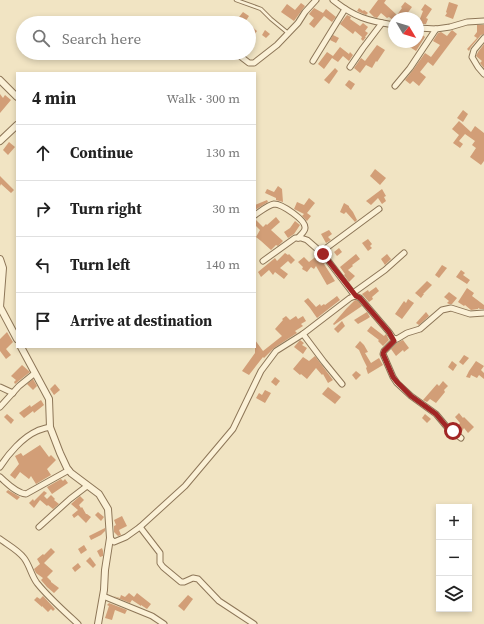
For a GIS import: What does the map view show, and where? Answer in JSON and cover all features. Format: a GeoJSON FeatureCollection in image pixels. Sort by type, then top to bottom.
{"type":"FeatureCollection","features":[{"type":"Feature","properties":{"kind":"street"},"geometry":{"type":"LineString","coordinates":[[244,60],[249,64],[254,63],[277,45],[298,23],[305,12],[316,0]]}},
{"type":"Feature","properties":{"kind":"street"},"geometry":{"type":"LineString","coordinates":[[333,0],[345,10],[357,16],[373,22],[388,24]]}},
{"type":"Feature","properties":{"kind":"street"},"geometry":{"type":"LineString","coordinates":[[313,61],[345,10]]}},
{"type":"Feature","properties":{"kind":"street"},"geometry":{"type":"LineString","coordinates":[[424,28],[436,29],[467,22],[484,21]]}},
{"type":"Feature","properties":{"kind":"street"},"geometry":{"type":"LineString","coordinates":[[350,67],[382,23]]}},
{"type":"Feature","properties":{"kind":"street"},"geometry":{"type":"LineString","coordinates":[[395,86],[410,68],[436,29]]}},
{"type":"Feature","properties":{"kind":"street"},"geometry":{"type":"LineString","coordinates":[[484,38],[474,50],[472,57],[484,74]]}},
{"type":"Feature","properties":{"kind":"street"},"geometry":{"type":"LineString","coordinates":[[0,80],[16,96]]}},
{"type":"Feature","properties":{"kind":"street"},"geometry":{"type":"LineString","coordinates":[[0,142],[16,126]]}},
{"type":"Feature","properties":{"kind":"street"},"geometry":{"type":"LineString","coordinates":[[256,214],[275,204],[286,208],[304,222],[304,232],[298,238]]}},
{"type":"Feature","properties":{"kind":"street"},"geometry":{"type":"LineString","coordinates":[[321,252],[379,209]]}},
{"type":"Feature","properties":{"kind":"street"},"geometry":{"type":"LineString","coordinates":[[263,261],[295,238],[307,240],[321,252],[354,294],[360,298],[393,338],[394,341],[383,354],[393,377],[411,396],[436,414],[446,426],[461,438]]}},
{"type":"Feature","properties":{"kind":"street"},"geometry":{"type":"LineString","coordinates":[[110,538],[114,542],[126,538],[186,486],[233,429],[261,371],[276,352],[303,334],[350,298],[404,253]]}},
{"type":"Feature","properties":{"kind":"street"},"geometry":{"type":"LineString","coordinates":[[0,259],[3,268],[0,307],[16,337]]}},
{"type":"Feature","properties":{"kind":"street"},"geometry":{"type":"LineString","coordinates":[[393,338],[397,339],[407,333],[420,329],[442,310],[451,308],[470,314],[484,313]]}},
{"type":"Feature","properties":{"kind":"street"},"geometry":{"type":"LineString","coordinates":[[303,334],[342,384]]}},
{"type":"Feature","properties":{"kind":"street"},"geometry":{"type":"LineString","coordinates":[[22,348],[49,399],[50,427],[60,453],[69,470],[87,486],[99,494],[108,509],[110,538],[105,570],[104,590],[98,624]]}},
{"type":"Feature","properties":{"kind":"street"},"geometry":{"type":"LineString","coordinates":[[0,408],[19,386],[35,373]]}},
{"type":"Feature","properties":{"kind":"street"},"geometry":{"type":"LineString","coordinates":[[0,387],[13,393]]}},
{"type":"Feature","properties":{"kind":"street"},"geometry":{"type":"LineString","coordinates":[[0,467],[22,441],[37,430],[50,427]]}},
{"type":"Feature","properties":{"kind":"street"},"geometry":{"type":"LineString","coordinates":[[0,477],[19,492],[26,494],[69,470]]}},
{"type":"Feature","properties":{"kind":"street"},"geometry":{"type":"LineString","coordinates":[[39,527],[87,486]]}},
{"type":"Feature","properties":{"kind":"street"},"geometry":{"type":"LineString","coordinates":[[140,527],[160,553],[160,563],[163,567],[181,582],[193,578],[198,579],[219,600],[254,624]]}},
{"type":"Feature","properties":{"kind":"street"},"geometry":{"type":"LineString","coordinates":[[0,539],[17,550],[25,559],[36,581],[78,624]]}},
{"type":"Feature","properties":{"kind":"street"},"geometry":{"type":"LineString","coordinates":[[103,596],[152,616],[164,624]]}},
{"type":"Feature","properties":{"kind":"lane"},"geometry":{"type":"LineString","coordinates":[[236,0],[261,9],[288,33]]}},
{"type":"Feature","properties":{"kind":"building"},"geometry":{"type":"Polygon","coordinates":[[[378,0],[386,0],[384,3],[394,12],[388,12],[387,18],[381,13],[377,18],[369,12],[378,0]]]}},
{"type":"Feature","properties":{"kind":"building"},"geometry":{"type":"Polygon","coordinates":[[[405,2],[412,7],[408,12],[399,12],[405,2]]]}},
{"type":"Feature","properties":{"kind":"building"},"geometry":{"type":"Polygon","coordinates":[[[449,2],[458,5],[453,19],[445,16],[449,2]]]}},
{"type":"Feature","properties":{"kind":"building"},"geometry":{"type":"Polygon","coordinates":[[[301,3],[305,6],[294,21],[281,12],[287,4],[295,10],[301,3]]]}},
{"type":"Feature","properties":{"kind":"building"},"geometry":{"type":"Polygon","coordinates":[[[425,4],[432,9],[426,18],[428,19],[426,24],[424,24],[424,12],[421,10],[425,4]]]}},
{"type":"Feature","properties":{"kind":"building"},"geometry":{"type":"Polygon","coordinates":[[[314,8],[323,13],[326,9],[336,17],[332,22],[324,16],[314,28],[309,24],[314,18],[309,14],[314,8]]]}},
{"type":"Feature","properties":{"kind":"building"},"geometry":{"type":"Polygon","coordinates":[[[359,8],[368,13],[366,15],[357,11],[359,8]]]}},
{"type":"Feature","properties":{"kind":"building"},"geometry":{"type":"Polygon","coordinates":[[[243,12],[249,16],[240,16],[243,12]]]}},
{"type":"Feature","properties":{"kind":"building"},"geometry":{"type":"Polygon","coordinates":[[[347,15],[360,26],[363,23],[368,27],[365,31],[368,33],[363,41],[361,39],[362,37],[355,31],[353,34],[340,24],[347,15]]]}},
{"type":"Feature","properties":{"kind":"building"},"geometry":{"type":"Polygon","coordinates":[[[477,25],[484,25],[484,34],[481,35],[469,51],[467,49],[477,38],[474,36],[477,32],[477,25]]]}},
{"type":"Feature","properties":{"kind":"building"},"geometry":{"type":"Polygon","coordinates":[[[265,30],[270,34],[266,38],[262,35],[265,30]]]}},
{"type":"Feature","properties":{"kind":"building"},"geometry":{"type":"Polygon","coordinates":[[[452,30],[457,34],[433,66],[428,62],[420,72],[426,77],[419,86],[413,81],[410,84],[405,80],[425,53],[431,57],[440,45],[433,41],[438,33],[441,32],[447,36],[452,30]]]}},
{"type":"Feature","properties":{"kind":"building"},"geometry":{"type":"Polygon","coordinates":[[[333,35],[339,38],[336,43],[330,40],[333,35]]]}},
{"type":"Feature","properties":{"kind":"building"},"geometry":{"type":"Polygon","coordinates":[[[484,44],[484,68],[480,63],[482,61],[476,56],[484,44]]]}},
{"type":"Feature","properties":{"kind":"building"},"geometry":{"type":"Polygon","coordinates":[[[377,45],[385,50],[372,68],[366,65],[360,73],[354,68],[361,58],[365,61],[377,45]]]}},
{"type":"Feature","properties":{"kind":"building"},"geometry":{"type":"Polygon","coordinates":[[[340,47],[349,54],[350,52],[353,55],[349,61],[343,56],[338,62],[332,58],[324,69],[318,64],[327,52],[333,56],[340,47]]]}},
{"type":"Feature","properties":{"kind":"building"},"geometry":{"type":"Polygon","coordinates":[[[335,68],[338,71],[329,84],[324,80],[335,68]]]}},
{"type":"Feature","properties":{"kind":"building"},"geometry":{"type":"Polygon","coordinates":[[[349,80],[355,84],[351,90],[345,85],[349,80]]]}},
{"type":"Feature","properties":{"kind":"building"},"geometry":{"type":"Polygon","coordinates":[[[0,94],[3,98],[5,95],[11,100],[0,113],[0,94]]]}},
{"type":"Feature","properties":{"kind":"building"},"geometry":{"type":"Polygon","coordinates":[[[463,110],[468,114],[463,122],[457,118],[463,110]]]}},
{"type":"Feature","properties":{"kind":"building"},"geometry":{"type":"Polygon","coordinates":[[[459,121],[471,132],[475,126],[484,133],[484,161],[481,165],[470,157],[476,148],[472,145],[475,141],[465,134],[459,141],[463,144],[460,148],[453,143],[459,135],[452,129],[459,121]]]}},
{"type":"Feature","properties":{"kind":"building"},"geometry":{"type":"Polygon","coordinates":[[[9,142],[15,147],[8,155],[3,150],[9,142]]]}},
{"type":"Feature","properties":{"kind":"building"},"geometry":{"type":"Polygon","coordinates":[[[375,169],[386,178],[380,185],[370,176],[375,169]]]}},
{"type":"Feature","properties":{"kind":"building"},"geometry":{"type":"Polygon","coordinates":[[[0,176],[14,190],[11,193],[1,184],[0,186],[0,176]]]}},
{"type":"Feature","properties":{"kind":"building"},"geometry":{"type":"Polygon","coordinates":[[[278,186],[282,189],[283,202],[276,200],[276,198],[265,193],[267,189],[274,192],[278,186]]]}},
{"type":"Feature","properties":{"kind":"building"},"geometry":{"type":"Polygon","coordinates":[[[382,189],[386,196],[384,197],[386,201],[382,204],[378,198],[371,205],[366,201],[382,189]]]}},
{"type":"Feature","properties":{"kind":"building"},"geometry":{"type":"Polygon","coordinates":[[[309,198],[315,203],[307,213],[311,216],[307,221],[302,216],[304,214],[294,209],[297,202],[304,205],[309,198]]]}},
{"type":"Feature","properties":{"kind":"building"},"geometry":{"type":"Polygon","coordinates":[[[267,200],[268,202],[256,209],[256,205],[267,200]]]}},
{"type":"Feature","properties":{"kind":"building"},"geometry":{"type":"Polygon","coordinates":[[[344,203],[349,206],[353,212],[357,220],[355,222],[346,212],[344,214],[340,212],[344,203]]]}},
{"type":"Feature","properties":{"kind":"building"},"geometry":{"type":"Polygon","coordinates":[[[276,217],[280,222],[271,230],[283,241],[271,250],[256,237],[260,230],[256,226],[256,220],[263,227],[266,224],[267,225],[276,217]]]}},
{"type":"Feature","properties":{"kind":"building"},"geometry":{"type":"Polygon","coordinates":[[[295,221],[300,225],[294,234],[288,238],[284,232],[290,228],[295,221]]]}},
{"type":"Feature","properties":{"kind":"building"},"geometry":{"type":"Polygon","coordinates":[[[329,230],[332,234],[328,237],[331,240],[326,243],[321,234],[329,230]]]}},
{"type":"Feature","properties":{"kind":"building"},"geometry":{"type":"Polygon","coordinates":[[[368,239],[372,244],[370,246],[372,248],[368,251],[362,243],[368,239]]]}},
{"type":"Feature","properties":{"kind":"building"},"geometry":{"type":"Polygon","coordinates":[[[339,248],[342,252],[337,256],[334,252],[339,248]]]}},
{"type":"Feature","properties":{"kind":"building"},"geometry":{"type":"Polygon","coordinates":[[[285,253],[288,255],[289,254],[295,260],[291,264],[288,261],[280,268],[288,274],[284,279],[275,272],[273,275],[269,270],[261,277],[258,272],[275,258],[277,261],[285,253]]]}},
{"type":"Feature","properties":{"kind":"building"},"geometry":{"type":"Polygon","coordinates":[[[356,254],[360,259],[348,270],[355,276],[349,282],[340,267],[356,254]]]}},
{"type":"Feature","properties":{"kind":"building"},"geometry":{"type":"Polygon","coordinates":[[[387,254],[391,259],[385,265],[381,259],[387,254]]]}},
{"type":"Feature","properties":{"kind":"building"},"geometry":{"type":"Polygon","coordinates":[[[318,255],[325,263],[324,264],[335,281],[327,285],[316,266],[314,269],[311,267],[307,272],[302,269],[303,267],[298,262],[304,257],[309,262],[318,255]]]}},
{"type":"Feature","properties":{"kind":"building"},"geometry":{"type":"Polygon","coordinates":[[[442,265],[447,268],[439,278],[435,275],[442,265]]]}},
{"type":"Feature","properties":{"kind":"building"},"geometry":{"type":"Polygon","coordinates":[[[461,270],[465,273],[463,275],[470,280],[467,284],[456,277],[461,270]]]}},
{"type":"Feature","properties":{"kind":"building"},"geometry":{"type":"Polygon","coordinates":[[[427,281],[432,285],[421,298],[415,293],[427,281]]]}},
{"type":"Feature","properties":{"kind":"building"},"geometry":{"type":"Polygon","coordinates":[[[376,287],[379,291],[369,302],[362,294],[368,290],[369,292],[376,287]]]}},
{"type":"Feature","properties":{"kind":"building"},"geometry":{"type":"Polygon","coordinates":[[[467,288],[474,293],[472,296],[484,305],[484,309],[478,308],[471,310],[458,302],[467,288]]]}},
{"type":"Feature","properties":{"kind":"building"},"geometry":{"type":"Polygon","coordinates":[[[449,292],[457,298],[452,304],[447,303],[449,301],[444,297],[449,292]]]}},
{"type":"Feature","properties":{"kind":"building"},"geometry":{"type":"Polygon","coordinates":[[[337,296],[340,300],[317,318],[304,301],[308,298],[316,307],[320,304],[321,306],[324,304],[325,305],[337,296]]]}},
{"type":"Feature","properties":{"kind":"building"},"geometry":{"type":"Polygon","coordinates":[[[408,299],[414,303],[402,319],[395,314],[404,301],[406,303],[408,299]]]}},
{"type":"Feature","properties":{"kind":"building"},"geometry":{"type":"Polygon","coordinates":[[[355,300],[362,306],[334,325],[333,324],[355,300]]]}},
{"type":"Feature","properties":{"kind":"building"},"geometry":{"type":"Polygon","coordinates":[[[367,312],[370,317],[367,319],[358,324],[354,320],[367,312]]]}},
{"type":"Feature","properties":{"kind":"building"},"geometry":{"type":"Polygon","coordinates":[[[426,312],[429,316],[419,325],[416,323],[426,312]]]}},
{"type":"Feature","properties":{"kind":"building"},"geometry":{"type":"Polygon","coordinates":[[[286,316],[290,320],[296,316],[298,319],[303,316],[306,321],[301,324],[303,326],[295,331],[297,333],[274,348],[264,358],[263,357],[249,375],[242,371],[255,353],[256,341],[263,351],[282,336],[275,329],[283,320],[282,319],[286,316]]]}},
{"type":"Feature","properties":{"kind":"building"},"geometry":{"type":"Polygon","coordinates":[[[342,321],[345,326],[338,333],[334,329],[342,321]]]}},
{"type":"Feature","properties":{"kind":"building"},"geometry":{"type":"Polygon","coordinates":[[[371,326],[384,336],[386,334],[389,340],[383,346],[378,341],[379,340],[367,331],[371,326]]]}},
{"type":"Feature","properties":{"kind":"building"},"geometry":{"type":"Polygon","coordinates":[[[7,332],[13,342],[6,349],[11,355],[6,359],[0,351],[0,339],[7,332]]]}},
{"type":"Feature","properties":{"kind":"building"},"geometry":{"type":"Polygon","coordinates":[[[300,340],[304,343],[302,345],[307,348],[303,354],[294,347],[300,340]]]}},
{"type":"Feature","properties":{"kind":"building"},"geometry":{"type":"Polygon","coordinates":[[[403,340],[409,348],[404,352],[403,350],[396,356],[391,349],[403,340]]]}},
{"type":"Feature","properties":{"kind":"building"},"geometry":{"type":"Polygon","coordinates":[[[360,341],[368,352],[365,353],[371,363],[379,358],[383,365],[368,374],[367,367],[359,350],[355,347],[360,341]]]}},
{"type":"Feature","properties":{"kind":"building"},"geometry":{"type":"Polygon","coordinates":[[[464,355],[469,358],[463,365],[459,362],[464,355]]]}},
{"type":"Feature","properties":{"kind":"building"},"geometry":{"type":"Polygon","coordinates":[[[315,356],[333,380],[328,383],[323,374],[322,375],[316,368],[307,379],[293,369],[303,357],[309,361],[315,356]]]}},
{"type":"Feature","properties":{"kind":"building"},"geometry":{"type":"Polygon","coordinates":[[[452,361],[457,365],[453,371],[448,367],[452,361]]]}},
{"type":"Feature","properties":{"kind":"building"},"geometry":{"type":"Polygon","coordinates":[[[476,361],[484,366],[481,370],[484,373],[484,379],[479,375],[477,378],[471,375],[470,378],[466,377],[476,361]]]}},
{"type":"Feature","properties":{"kind":"building"},"geometry":{"type":"Polygon","coordinates":[[[22,365],[30,372],[15,384],[14,382],[16,380],[11,376],[22,365]]]}},
{"type":"Feature","properties":{"kind":"building"},"geometry":{"type":"Polygon","coordinates":[[[356,371],[361,375],[356,380],[352,375],[356,371]]]}},
{"type":"Feature","properties":{"kind":"building"},"geometry":{"type":"Polygon","coordinates":[[[275,377],[280,381],[276,386],[271,382],[275,377]]]}},
{"type":"Feature","properties":{"kind":"building"},"geometry":{"type":"Polygon","coordinates":[[[33,379],[37,386],[33,390],[27,384],[33,379]]]}},
{"type":"Feature","properties":{"kind":"building"},"geometry":{"type":"Polygon","coordinates":[[[443,381],[448,386],[436,403],[430,399],[427,402],[423,400],[437,384],[439,386],[443,381]]]}},
{"type":"Feature","properties":{"kind":"building"},"geometry":{"type":"Polygon","coordinates":[[[55,384],[60,390],[54,395],[50,389],[55,384]]]}},
{"type":"Feature","properties":{"kind":"building"},"geometry":{"type":"Polygon","coordinates":[[[328,387],[341,397],[335,404],[322,394],[328,387]]]}},
{"type":"Feature","properties":{"kind":"building"},"geometry":{"type":"Polygon","coordinates":[[[265,390],[271,393],[265,403],[256,398],[259,393],[262,395],[265,390]]]}},
{"type":"Feature","properties":{"kind":"building"},"geometry":{"type":"Polygon","coordinates":[[[41,400],[44,405],[34,413],[33,411],[24,418],[19,413],[30,405],[31,407],[41,400]]]}},
{"type":"Feature","properties":{"kind":"building"},"geometry":{"type":"Polygon","coordinates":[[[459,413],[474,427],[468,433],[464,428],[461,433],[456,429],[460,423],[455,417],[459,413]]]}},
{"type":"Feature","properties":{"kind":"building"},"geometry":{"type":"Polygon","coordinates":[[[7,414],[14,420],[11,424],[4,417],[7,414]]]}},
{"type":"Feature","properties":{"kind":"building"},"geometry":{"type":"Polygon","coordinates":[[[425,414],[431,419],[427,423],[422,418],[425,414]]]}},
{"type":"Feature","properties":{"kind":"building"},"geometry":{"type":"Polygon","coordinates":[[[40,445],[49,457],[51,455],[56,460],[47,469],[51,475],[36,484],[31,476],[29,479],[20,472],[15,479],[10,475],[19,464],[15,456],[21,453],[23,456],[40,445]]]}},
{"type":"Feature","properties":{"kind":"building"},"geometry":{"type":"Polygon","coordinates":[[[61,479],[63,481],[65,479],[68,483],[52,494],[47,487],[61,479]]]}},
{"type":"Feature","properties":{"kind":"building"},"geometry":{"type":"Polygon","coordinates":[[[8,490],[20,497],[17,500],[6,492],[8,490]]]}},
{"type":"Feature","properties":{"kind":"building"},"geometry":{"type":"Polygon","coordinates":[[[44,491],[47,493],[44,496],[47,499],[51,495],[59,504],[53,509],[40,500],[34,508],[29,503],[33,499],[34,501],[44,491]]]}},
{"type":"Feature","properties":{"kind":"building"},"geometry":{"type":"Polygon","coordinates":[[[80,496],[84,500],[79,505],[86,514],[91,517],[86,523],[78,515],[74,518],[72,515],[78,510],[71,504],[80,496]]]}},
{"type":"Feature","properties":{"kind":"building"},"geometry":{"type":"Polygon","coordinates":[[[98,512],[104,517],[101,521],[95,515],[98,512]]]}},
{"type":"Feature","properties":{"kind":"building"},"geometry":{"type":"Polygon","coordinates":[[[122,516],[127,526],[119,530],[121,535],[118,536],[114,532],[114,526],[116,525],[114,520],[122,516]]]}},
{"type":"Feature","properties":{"kind":"building"},"geometry":{"type":"Polygon","coordinates":[[[105,528],[105,531],[101,535],[91,540],[89,536],[105,528]]]}},
{"type":"Feature","properties":{"kind":"building"},"geometry":{"type":"Polygon","coordinates":[[[84,545],[87,550],[81,554],[78,549],[84,545]]]}},
{"type":"Feature","properties":{"kind":"building"},"geometry":{"type":"Polygon","coordinates":[[[51,548],[55,552],[44,563],[53,571],[47,577],[59,588],[54,593],[41,580],[43,578],[36,573],[34,569],[40,564],[37,559],[51,548]]]}},
{"type":"Feature","properties":{"kind":"building"},"geometry":{"type":"Polygon","coordinates":[[[102,548],[103,556],[100,557],[97,551],[102,548]]]}},
{"type":"Feature","properties":{"kind":"building"},"geometry":{"type":"Polygon","coordinates":[[[90,557],[96,565],[93,568],[86,561],[90,557]]]}},
{"type":"Feature","properties":{"kind":"building"},"geometry":{"type":"Polygon","coordinates":[[[78,563],[81,567],[75,572],[72,568],[78,563]]]}},
{"type":"Feature","properties":{"kind":"building"},"geometry":{"type":"Polygon","coordinates":[[[129,593],[134,597],[137,593],[151,604],[147,609],[132,600],[130,603],[113,596],[120,598],[121,595],[125,597],[129,593]]]}},
{"type":"Feature","properties":{"kind":"building"},"geometry":{"type":"Polygon","coordinates":[[[188,595],[193,599],[184,611],[178,606],[188,595]]]}},
{"type":"Feature","properties":{"kind":"building"},"geometry":{"type":"Polygon","coordinates":[[[43,596],[55,609],[53,611],[51,609],[48,612],[34,600],[37,597],[40,599],[43,596]]]}},
{"type":"Feature","properties":{"kind":"building"},"geometry":{"type":"Polygon","coordinates":[[[109,603],[127,610],[125,614],[115,610],[112,620],[105,618],[109,606],[107,605],[109,603]]]}},
{"type":"Feature","properties":{"kind":"route"},"geometry":{"type":"LineString","coordinates":[[323,254],[356,296],[360,298],[393,338],[394,341],[383,354],[393,377],[411,396],[436,414],[446,426],[453,431]]}}]}
